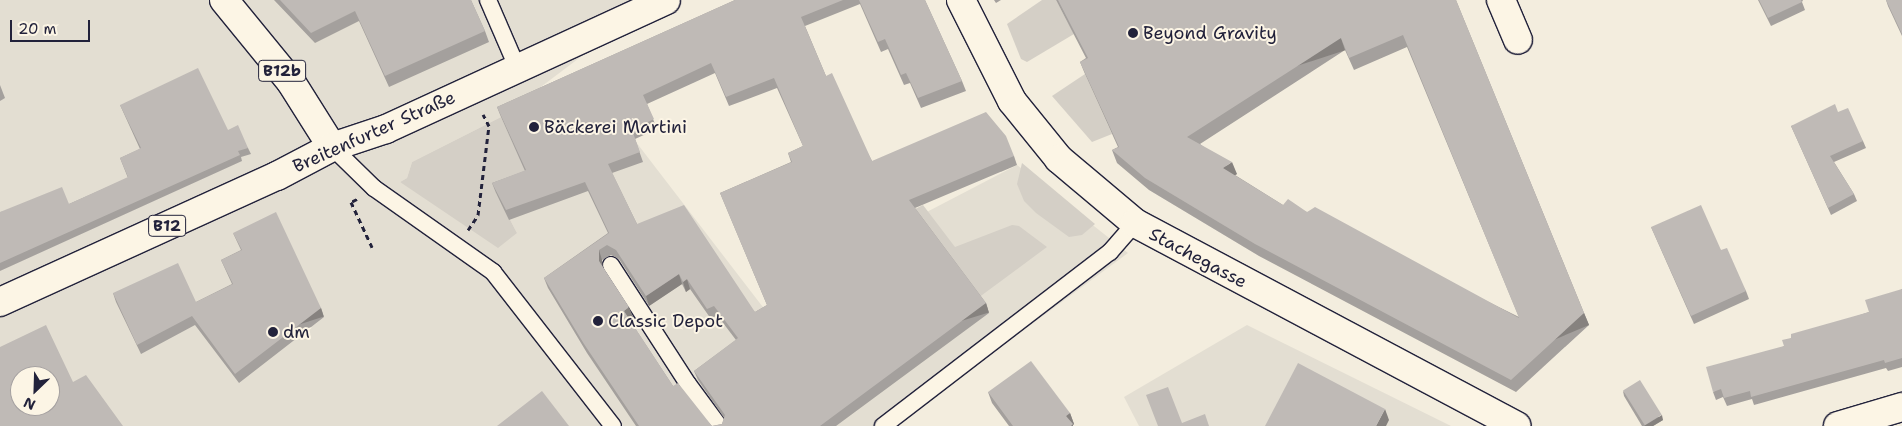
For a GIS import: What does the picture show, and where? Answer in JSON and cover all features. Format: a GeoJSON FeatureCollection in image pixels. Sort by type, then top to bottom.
{"type":"FeatureCollection","features":[{"type":"Feature","properties":{"kind":"main road","name":"B12b"},"geometry":{"type":"LineString","coordinates":[[224,0],[291,82],[332,147]]}},
{"type":"Feature","properties":{"kind":"main road","name":"Breitenfurter Straße"},"geometry":{"type":"LineString","coordinates":[[0,302],[277,176],[332,147],[386,129],[471,88],[666,0]]}},
{"type":"Feature","properties":{"kind":"main road","name":"Stachegasse"},"geometry":{"type":"LineString","coordinates":[[961,0],[983,48],[1018,108],[1059,159],[1135,224],[1516,426]]}},
{"type":"Feature","properties":{"kind":"main road"},"geometry":{"type":"LineString","coordinates":[[1501,0],[1518,40]]}},
{"type":"Feature","properties":{"kind":"main road"},"geometry":{"type":"LineString","coordinates":[[1838,426],[1902,407]]}},
{"type":"Feature","properties":{"kind":"lane"},"geometry":{"type":"LineString","coordinates":[[488,0],[517,67]]}},
{"type":"Feature","properties":{"kind":"lane"},"geometry":{"type":"LineString","coordinates":[[332,147],[374,188],[493,272],[510,290],[613,426]]}},
{"type":"Feature","properties":{"kind":"lane"},"geometry":{"type":"LineString","coordinates":[[883,426],[1110,252],[1135,224]]}},
{"type":"Feature","properties":{"kind":"lane"},"geometry":{"type":"LineString","coordinates":[[611,265],[688,384],[719,426]]}},
{"type":"Feature","properties":{"kind":"path"},"geometry":{"type":"LineString","coordinates":[[457,246],[478,215],[489,126],[471,88]]}},
{"type":"Feature","properties":{"kind":"path"},"geometry":{"type":"LineString","coordinates":[[372,247],[351,202],[374,188]]}},
{"type":"Feature","properties":{"kind":"shaded area"},"geometry":{"type":"Polygon","coordinates":[[[0,0],[656,0],[501,117],[412,162],[407,178],[400,182],[517,233],[496,193],[636,142],[772,319],[898,227],[1017,165],[1128,253],[894,426],[0,426],[0,0]]]}},
{"type":"Feature","properties":{"kind":"shaded area"},"geometry":{"type":"Polygon","coordinates":[[[1042,0],[1056,0],[1074,34],[1027,62],[1021,59],[1007,24],[1042,0]]]}},
{"type":"Feature","properties":{"kind":"shaded area"},"geometry":{"type":"Polygon","coordinates":[[[1085,74],[1112,134],[1092,142],[1052,96],[1085,74]]]}},
{"type":"Feature","properties":{"kind":"shaded area"},"geometry":{"type":"Polygon","coordinates":[[[501,117],[530,180],[496,193],[517,233],[498,248],[400,182],[407,178],[412,162],[501,117]]]}},
{"type":"Feature","properties":{"kind":"shaded area"},"geometry":{"type":"Polygon","coordinates":[[[1022,163],[1095,224],[1082,235],[1069,237],[1036,213],[1024,201],[1017,184],[1022,163]]]}},
{"type":"Feature","properties":{"kind":"shaded area"},"geometry":{"type":"Polygon","coordinates":[[[923,205],[955,247],[1012,225],[1019,226],[1047,247],[978,298],[913,210],[923,205]]]}},
{"type":"Feature","properties":{"kind":"shaded area"},"geometry":{"type":"Polygon","coordinates":[[[1247,325],[1451,426],[1139,426],[1124,397],[1247,325]]]}},
{"type":"Feature","properties":{"kind":"building"},"geometry":{"type":"Polygon","coordinates":[[[280,0],[471,0],[485,31],[385,76],[355,11],[311,33],[280,0]]]}},
{"type":"Feature","properties":{"kind":"building"},"geometry":{"type":"Polygon","coordinates":[[[735,0],[843,0],[801,17],[826,76],[832,73],[872,161],[986,112],[1006,136],[1014,156],[909,200],[986,303],[820,426],[712,426],[639,426],[584,344],[544,278],[609,233],[585,182],[506,210],[492,183],[526,170],[497,107],[735,0]],[[711,63],[643,95],[654,119],[632,130],[640,152],[608,164],[637,224],[684,205],[755,312],[767,305],[720,193],[792,162],[788,153],[803,146],[774,78],[726,97],[711,63]],[[607,245],[599,250],[599,261],[629,307],[624,311],[673,386],[678,383],[712,426],[722,424],[725,415],[694,371],[738,338],[714,306],[707,309],[687,279],[683,282],[679,274],[646,296],[616,250],[607,245]]]}},
{"type":"Feature","properties":{"kind":"building"},"geometry":{"type":"Polygon","coordinates":[[[859,0],[925,0],[962,81],[918,98],[906,73],[901,75],[885,39],[878,42],[859,0]]]}},
{"type":"Feature","properties":{"kind":"building"},"geometry":{"type":"Polygon","coordinates":[[[1058,0],[1456,0],[1584,313],[1511,380],[1255,244],[1145,178],[1112,150],[1119,147],[1080,62],[1088,58],[1058,0]],[[1403,35],[1349,58],[1341,38],[1187,137],[1232,162],[1223,168],[1283,205],[1288,199],[1307,212],[1315,207],[1519,318],[1403,35]]]}},
{"type":"Feature","properties":{"kind":"building"},"geometry":{"type":"Polygon","coordinates":[[[1759,0],[1801,0],[1802,2],[1768,18],[1759,0]]]}},
{"type":"Feature","properties":{"kind":"building"},"geometry":{"type":"Polygon","coordinates":[[[1886,0],[1902,0],[1902,34],[1886,0]]]}},
{"type":"Feature","properties":{"kind":"building"},"geometry":{"type":"Polygon","coordinates":[[[198,68],[228,130],[238,125],[248,148],[238,151],[240,155],[0,263],[0,212],[62,187],[69,204],[128,177],[120,158],[141,148],[120,105],[198,68]]]}},
{"type":"Feature","properties":{"kind":"building"},"geometry":{"type":"Polygon","coordinates":[[[1835,104],[1838,112],[1848,108],[1863,141],[1830,156],[1854,194],[1828,208],[1791,126],[1835,104]]]}},
{"type":"Feature","properties":{"kind":"building"},"geometry":{"type":"Polygon","coordinates":[[[1701,205],[1721,250],[1727,248],[1746,291],[1691,316],[1651,227],[1701,205]]]}},
{"type":"Feature","properties":{"kind":"building"},"geometry":{"type":"Polygon","coordinates":[[[276,212],[321,308],[235,374],[192,316],[137,345],[113,293],[178,263],[196,302],[233,284],[221,260],[242,250],[233,233],[276,212]]]}},
{"type":"Feature","properties":{"kind":"building"},"geometry":{"type":"Polygon","coordinates":[[[1902,289],[1902,358],[1885,363],[1884,360],[1751,397],[1750,391],[1724,398],[1721,389],[1713,392],[1706,367],[1784,346],[1782,340],[1791,338],[1791,334],[1869,312],[1865,300],[1902,289]]]}},
{"type":"Feature","properties":{"kind":"building"},"geometry":{"type":"Polygon","coordinates":[[[46,325],[73,382],[86,375],[123,426],[0,426],[0,347],[46,325]]]}},
{"type":"Feature","properties":{"kind":"building"},"geometry":{"type":"Polygon","coordinates":[[[1031,361],[1070,413],[1066,416],[1073,424],[1071,426],[1013,426],[988,392],[1031,361]]]}},
{"type":"Feature","properties":{"kind":"building"},"geometry":{"type":"Polygon","coordinates":[[[1298,363],[1385,409],[1376,426],[1265,426],[1298,363]]]}},
{"type":"Feature","properties":{"kind":"building"},"geometry":{"type":"Polygon","coordinates":[[[1640,380],[1662,415],[1645,425],[1623,391],[1640,380]]]}},
{"type":"Feature","properties":{"kind":"building"},"geometry":{"type":"Polygon","coordinates":[[[1168,387],[1182,423],[1205,414],[1209,426],[1158,426],[1146,395],[1168,387]]]}},
{"type":"Feature","properties":{"kind":"building"},"geometry":{"type":"Polygon","coordinates":[[[542,391],[569,426],[497,426],[542,391]]]}},
{"type":"Feature","properties":{"kind":"place","name":"Beyond Gravity"},"geometry":{"type":"Point","coordinates":[1133,33]}},
{"type":"Feature","properties":{"kind":"place","name":"Bäckerei Martini"},"geometry":{"type":"Point","coordinates":[534,127]}},
{"type":"Feature","properties":{"kind":"place","name":"Classic Depot"},"geometry":{"type":"Point","coordinates":[598,321]}},
{"type":"Feature","properties":{"kind":"place","name":"dm"},"geometry":{"type":"Point","coordinates":[273,332]}}]}
